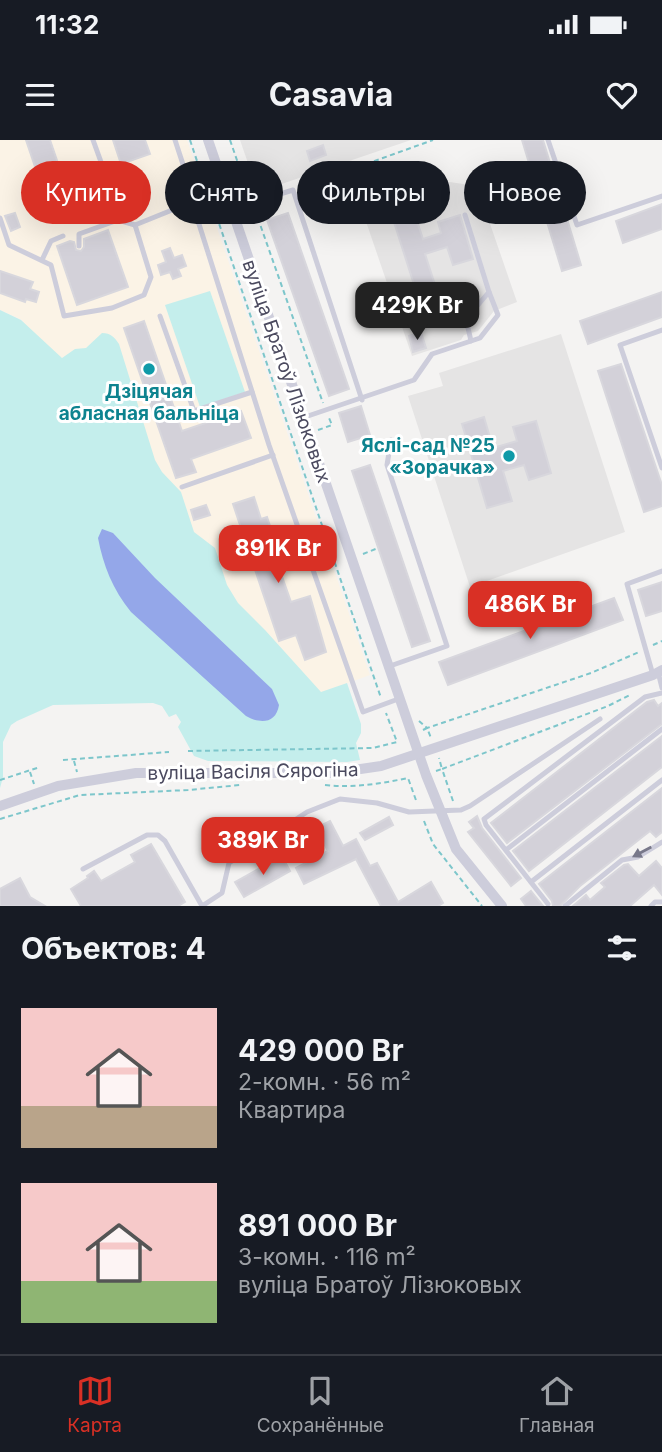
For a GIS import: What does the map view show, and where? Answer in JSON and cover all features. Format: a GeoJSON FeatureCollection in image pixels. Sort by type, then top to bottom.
{"type":"FeatureCollection","features":[{"type":"Feature","properties":{"kind":"street","name":"вуліца Братоў Лізюковых"},"geometry":{"type":"LineString","coordinates":[[208,140],[215,161]]}},
{"type":"Feature","properties":{"kind":"street","name":"вуліца Братоў Лізюковых"},"geometry":{"type":"LineString","coordinates":[[236,224],[440,809],[456,849],[502,906]]}},
{"type":"Feature","properties":{"kind":"street","name":"вуліца Васіля Сярогіна"},"geometry":{"type":"LineString","coordinates":[[0,806],[58,786],[136,773],[332,773],[382,766],[658,672]]}},
{"type":"Feature","properties":{"kind":"lane"},"geometry":{"type":"LineString","coordinates":[[93,140],[101,161]]}},
{"type":"Feature","properties":{"kind":"lane"},"geometry":{"type":"LineString","coordinates":[[175,140],[181,161]]}},
{"type":"Feature","properties":{"kind":"lane"},"geometry":{"type":"LineString","coordinates":[[548,140],[578,225],[662,196]]}},
{"type":"Feature","properties":{"kind":"lane"},"geometry":{"type":"LineString","coordinates":[[283,193],[293,190],[362,400]]}},
{"type":"Feature","properties":{"kind":"lane"},"geometry":{"type":"LineString","coordinates":[[132,224],[165,212]]}},
{"type":"Feature","properties":{"kind":"lane"},"geometry":{"type":"LineString","coordinates":[[0,218],[9,245]]}},
{"type":"Feature","properties":{"kind":"lane"},"geometry":{"type":"LineString","coordinates":[[79,246],[79,234],[107,224]]}},
{"type":"Feature","properties":{"kind":"lane"},"geometry":{"type":"LineString","coordinates":[[200,224],[273,455],[363,712],[401,698]]}},
{"type":"Feature","properties":{"kind":"lane"},"geometry":{"type":"LineString","coordinates":[[302,418],[362,400],[414,380],[432,354],[480,338],[498,315],[468,224]]}},
{"type":"Feature","properties":{"kind":"lane"},"geometry":{"type":"LineString","coordinates":[[0,248],[9,245],[51,265],[64,316],[112,308],[144,295],[151,277],[135,225]]}},
{"type":"Feature","properties":{"kind":"lane"},"geometry":{"type":"LineString","coordinates":[[42,261],[51,241],[63,236]]}},
{"type":"Feature","properties":{"kind":"lane"},"geometry":{"type":"LineString","coordinates":[[471,341],[466,318],[489,292]]}},
{"type":"Feature","properties":{"kind":"lane"},"geometry":{"type":"LineString","coordinates":[[160,316],[194,411],[252,391]]}},
{"type":"Feature","properties":{"kind":"lane"},"geometry":{"type":"LineString","coordinates":[[661,464],[620,345],[662,330]]}},
{"type":"Feature","properties":{"kind":"lane"},"geometry":{"type":"LineString","coordinates":[[390,666],[447,646],[387,466],[391,440]]}},
{"type":"Feature","properties":{"kind":"lane"},"geometry":{"type":"LineString","coordinates":[[181,487],[273,455]]}},
{"type":"Feature","properties":{"kind":"lane"},"geometry":{"type":"LineString","coordinates":[[662,571],[627,584],[645,649],[658,672],[662,688]]}},
{"type":"Feature","properties":{"kind":"lane"},"geometry":{"type":"LineString","coordinates":[[548,904],[484,819],[645,697],[662,693]]}},
{"type":"Feature","properties":{"kind":"lane"},"geometry":{"type":"LineString","coordinates":[[83,869],[147,835],[158,835],[165,841],[202,906],[222,893],[229,863],[307,812],[340,799],[377,803],[420,813],[470,806],[600,719]]}},
{"type":"Feature","properties":{"kind":"lane"},"geometry":{"type":"LineString","coordinates":[[506,850],[662,729]]}},
{"type":"Feature","properties":{"kind":"lane"},"geometry":{"type":"LineString","coordinates":[[531,881],[662,780]]}},
{"type":"Feature","properties":{"kind":"lane"},"geometry":{"type":"LineString","coordinates":[[565,906],[622,860],[638,857],[662,842]]}},
{"type":"Feature","properties":{"kind":"lane"},"geometry":{"type":"LineString","coordinates":[[651,906],[662,902]]}},
{"type":"Feature","properties":{"kind":"path"},"geometry":{"type":"LineString","coordinates":[[190,140],[197,161]]}},
{"type":"Feature","properties":{"kind":"path"},"geometry":{"type":"LineString","coordinates":[[230,140],[237,161]]}},
{"type":"Feature","properties":{"kind":"path"},"geometry":{"type":"LineString","coordinates":[[293,190],[433,140]]}},
{"type":"Feature","properties":{"kind":"path"},"geometry":{"type":"LineString","coordinates":[[219,224],[399,750]]}},
{"type":"Feature","properties":{"kind":"path"},"geometry":{"type":"LineString","coordinates":[[260,224],[326,411]]}},
{"type":"Feature","properties":{"kind":"path"},"geometry":{"type":"LineString","coordinates":[[308,557],[329,549]]}},
{"type":"Feature","properties":{"kind":"path"},"geometry":{"type":"LineString","coordinates":[[422,731],[591,673],[662,641]]}},
{"type":"Feature","properties":{"kind":"path"},"geometry":{"type":"LineString","coordinates":[[432,773],[608,706],[630,695]]}},
{"type":"Feature","properties":{"kind":"path"},"geometry":{"type":"LineString","coordinates":[[427,728],[432,739]]}},
{"type":"Feature","properties":{"kind":"path"},"geometry":{"type":"LineString","coordinates":[[188,751],[361,749],[397,742]]}},
{"type":"Feature","properties":{"kind":"path"},"geometry":{"type":"LineString","coordinates":[[63,760],[169,752]]}},
{"type":"Feature","properties":{"kind":"path"},"geometry":{"type":"LineString","coordinates":[[439,758],[456,810]]}},
{"type":"Feature","properties":{"kind":"path"},"geometry":{"type":"LineString","coordinates":[[74,760],[77,773]]}},
{"type":"Feature","properties":{"kind":"path"},"geometry":{"type":"LineString","coordinates":[[0,780],[40,766]]}},
{"type":"Feature","properties":{"kind":"path"},"geometry":{"type":"LineString","coordinates":[[30,771],[35,786]]}},
{"type":"Feature","properties":{"kind":"path"},"geometry":{"type":"LineString","coordinates":[[323,784],[358,787],[408,776],[433,844],[482,906]]}},
{"type":"Feature","properties":{"kind":"path"},"geometry":{"type":"LineString","coordinates":[[0,819],[80,795],[242,785]]}},
{"type":"Feature","properties":{"kind":"shaded area"},"geometry":{"type":"Polygon","coordinates":[[[0,140],[187,140],[194,161],[165,161],[165,224],[216,224],[370,675],[321,693],[149,508],[22,320],[0,310],[0,140]]]}},
{"type":"Feature","properties":{"kind":"shaded area"},"geometry":{"type":"Polygon","coordinates":[[[240,140],[411,140],[349,161],[297,161],[297,179],[283,184],[283,161],[247,161],[240,140]]]}},
{"type":"Feature","properties":{"kind":"shaded area"},"geometry":{"type":"Polygon","coordinates":[[[450,182],[464,184],[464,224],[490,224],[517,302],[494,311],[478,331],[464,335],[461,340],[412,356],[367,224],[450,224],[450,182]]]}},
{"type":"Feature","properties":{"kind":"shaded area"},"geometry":{"type":"Polygon","coordinates":[[[210,291],[245,392],[200,407],[165,305],[210,291]]]}},
{"type":"Feature","properties":{"kind":"shaded area"},"geometry":{"type":"Polygon","coordinates":[[[0,310],[21,320],[62,358],[75,349],[86,348],[102,333],[116,339],[155,460],[162,472],[181,492],[194,532],[215,548],[227,585],[238,603],[321,692],[347,683],[361,724],[361,733],[356,743],[360,760],[208,761],[194,756],[178,727],[181,722],[176,714],[169,717],[162,706],[153,703],[53,705],[11,725],[3,742],[3,777],[0,788],[0,310]]]}},
{"type":"Feature","properties":{"kind":"shaded area"},"geometry":{"type":"Polygon","coordinates":[[[561,334],[625,532],[470,587],[408,396],[443,386],[439,373],[561,334]]]}},
{"type":"Feature","properties":{"kind":"water"},"geometry":{"type":"Polygon","coordinates":[[[102,529],[113,533],[155,578],[272,689],[279,705],[275,716],[262,721],[246,716],[131,612],[114,586],[106,567],[98,538],[102,529]]]}},
{"type":"Feature","properties":{"kind":"building"},"geometry":{"type":"Polygon","coordinates":[[[26,140],[50,140],[57,161],[33,161],[26,140]]]}},
{"type":"Feature","properties":{"kind":"building"},"geometry":{"type":"Polygon","coordinates":[[[113,140],[145,140],[150,154],[130,161],[120,161],[113,140]]]}},
{"type":"Feature","properties":{"kind":"building"},"geometry":{"type":"Polygon","coordinates":[[[522,140],[543,140],[549,161],[528,161],[522,140]]]}},
{"type":"Feature","properties":{"kind":"building"},"geometry":{"type":"Polygon","coordinates":[[[323,145],[326,155],[310,161],[307,151],[323,145]]]}},
{"type":"Feature","properties":{"kind":"building"},"geometry":{"type":"Polygon","coordinates":[[[662,204],[662,229],[623,243],[616,221],[662,204]]]}},
{"type":"Feature","properties":{"kind":"building"},"geometry":{"type":"Polygon","coordinates":[[[15,213],[20,227],[11,231],[5,216],[15,213]]]}},
{"type":"Feature","properties":{"kind":"building"},"geometry":{"type":"Polygon","coordinates":[[[288,213],[349,389],[329,396],[268,224],[283,224],[283,215],[288,213]]]}},
{"type":"Feature","properties":{"kind":"building"},"geometry":{"type":"Polygon","coordinates":[[[460,215],[473,259],[453,265],[447,247],[425,254],[437,291],[418,297],[395,224],[418,224],[423,239],[441,233],[439,224],[450,224],[450,218],[460,215]]]}},
{"type":"Feature","properties":{"kind":"building"},"geometry":{"type":"Polygon","coordinates":[[[548,224],[569,224],[581,265],[562,271],[548,224]]]}},
{"type":"Feature","properties":{"kind":"building"},"geometry":{"type":"Polygon","coordinates":[[[108,230],[128,287],[77,305],[57,246],[70,241],[74,242],[76,250],[81,251],[84,239],[108,230]]]}},
{"type":"Feature","properties":{"kind":"building"},"geometry":{"type":"Polygon","coordinates":[[[170,248],[174,258],[182,255],[186,266],[178,269],[181,276],[173,279],[170,272],[161,275],[158,265],[166,262],[162,251],[170,248]]]}},
{"type":"Feature","properties":{"kind":"building"},"geometry":{"type":"Polygon","coordinates":[[[0,271],[33,282],[30,289],[39,292],[36,302],[26,299],[25,302],[0,293],[0,271]]]}},
{"type":"Feature","properties":{"kind":"building"},"geometry":{"type":"Polygon","coordinates":[[[662,292],[662,317],[588,344],[580,321],[662,292]]]}},
{"type":"Feature","properties":{"kind":"building","name":"Дзіцячая абласная бальніца"},"geometry":{"type":"Polygon","coordinates":[[[144,321],[182,431],[241,411],[251,438],[191,459],[196,472],[176,478],[124,328],[144,321]]]}},
{"type":"Feature","properties":{"kind":"building"},"geometry":{"type":"Polygon","coordinates":[[[421,332],[426,348],[413,352],[409,336],[421,332]]]}},
{"type":"Feature","properties":{"kind":"building"},"geometry":{"type":"Polygon","coordinates":[[[621,364],[662,485],[662,506],[644,512],[598,371],[621,364]]]}},
{"type":"Feature","properties":{"kind":"building"},"geometry":{"type":"Polygon","coordinates":[[[361,406],[370,435],[348,442],[339,413],[361,406]]]}},
{"type":"Feature","properties":{"kind":"building","name":"Яслі-сад №25 «Зорачка»"},"geometry":{"type":"Polygon","coordinates":[[[484,417],[493,448],[517,441],[513,427],[536,421],[551,473],[529,480],[524,465],[503,471],[512,501],[487,508],[462,424],[484,417]]]}},
{"type":"Feature","properties":{"kind":"building"},"geometry":{"type":"Polygon","coordinates":[[[370,465],[430,641],[412,647],[352,471],[370,465]]]}},
{"type":"Feature","properties":{"kind":"building"},"geometry":{"type":"Polygon","coordinates":[[[254,497],[261,519],[267,517],[271,529],[266,531],[291,602],[310,596],[326,652],[305,660],[296,635],[279,641],[233,504],[254,497]]]}},
{"type":"Feature","properties":{"kind":"building"},"geometry":{"type":"Polygon","coordinates":[[[206,505],[210,515],[194,520],[191,510],[206,505]]]}},
{"type":"Feature","properties":{"kind":"building"},"geometry":{"type":"Polygon","coordinates":[[[662,582],[662,611],[646,616],[638,590],[662,582]]]}},
{"type":"Feature","properties":{"kind":"building"},"geometry":{"type":"Polygon","coordinates":[[[614,598],[623,620],[448,685],[439,662],[614,598]]]}},
{"type":"Feature","properties":{"kind":"building"},"geometry":{"type":"Polygon","coordinates":[[[654,700],[658,706],[662,703],[662,724],[507,843],[491,823],[647,702],[654,700]]]}},
{"type":"Feature","properties":{"kind":"building"},"geometry":{"type":"Polygon","coordinates":[[[662,736],[662,767],[529,871],[513,851],[662,736]]]}},
{"type":"Feature","properties":{"kind":"building"},"geometry":{"type":"Polygon","coordinates":[[[662,788],[662,832],[656,837],[650,831],[580,886],[560,906],[553,906],[539,884],[662,788]]]}},
{"type":"Feature","properties":{"kind":"building"},"geometry":{"type":"Polygon","coordinates":[[[477,816],[482,828],[521,878],[511,886],[468,832],[474,828],[469,822],[477,816]]]}},
{"type":"Feature","properties":{"kind":"building"},"geometry":{"type":"Polygon","coordinates":[[[389,817],[393,825],[365,840],[360,833],[389,817]]]}},
{"type":"Feature","properties":{"kind":"building"},"geometry":{"type":"Polygon","coordinates":[[[330,821],[343,846],[356,839],[370,866],[377,863],[398,902],[431,882],[443,903],[438,906],[381,906],[356,859],[304,884],[296,868],[328,851],[316,828],[330,821]]]}},
{"type":"Feature","properties":{"kind":"building"},"geometry":{"type":"Polygon","coordinates":[[[151,844],[185,902],[178,906],[81,906],[71,889],[94,871],[101,881],[135,862],[131,855],[151,844]]]}},
{"type":"Feature","properties":{"kind":"building"},"geometry":{"type":"Polygon","coordinates":[[[282,856],[290,871],[244,897],[235,882],[282,856]]]}},
{"type":"Feature","properties":{"kind":"building"},"geometry":{"type":"Polygon","coordinates":[[[656,861],[662,868],[662,895],[654,885],[630,906],[573,906],[586,895],[590,900],[605,887],[601,883],[624,865],[628,864],[639,876],[656,861]]]}},
{"type":"Feature","properties":{"kind":"building"},"geometry":{"type":"Polygon","coordinates":[[[20,878],[30,897],[45,906],[0,906],[0,889],[20,878]]]}},
{"type":"Feature","properties":{"kind":"building"},"geometry":{"type":"Polygon","coordinates":[[[531,891],[543,906],[526,906],[521,899],[531,891]]]}},
{"type":"Feature","properties":{"kind":"place","name":"Дзіцячая абласная бальніца"},"geometry":{"type":"Point","coordinates":[149,369]}},
{"type":"Feature","properties":{"kind":"place","name":"Яслі-сад №25 «Зорачка»"},"geometry":{"type":"Point","coordinates":[509,456]}}]}
